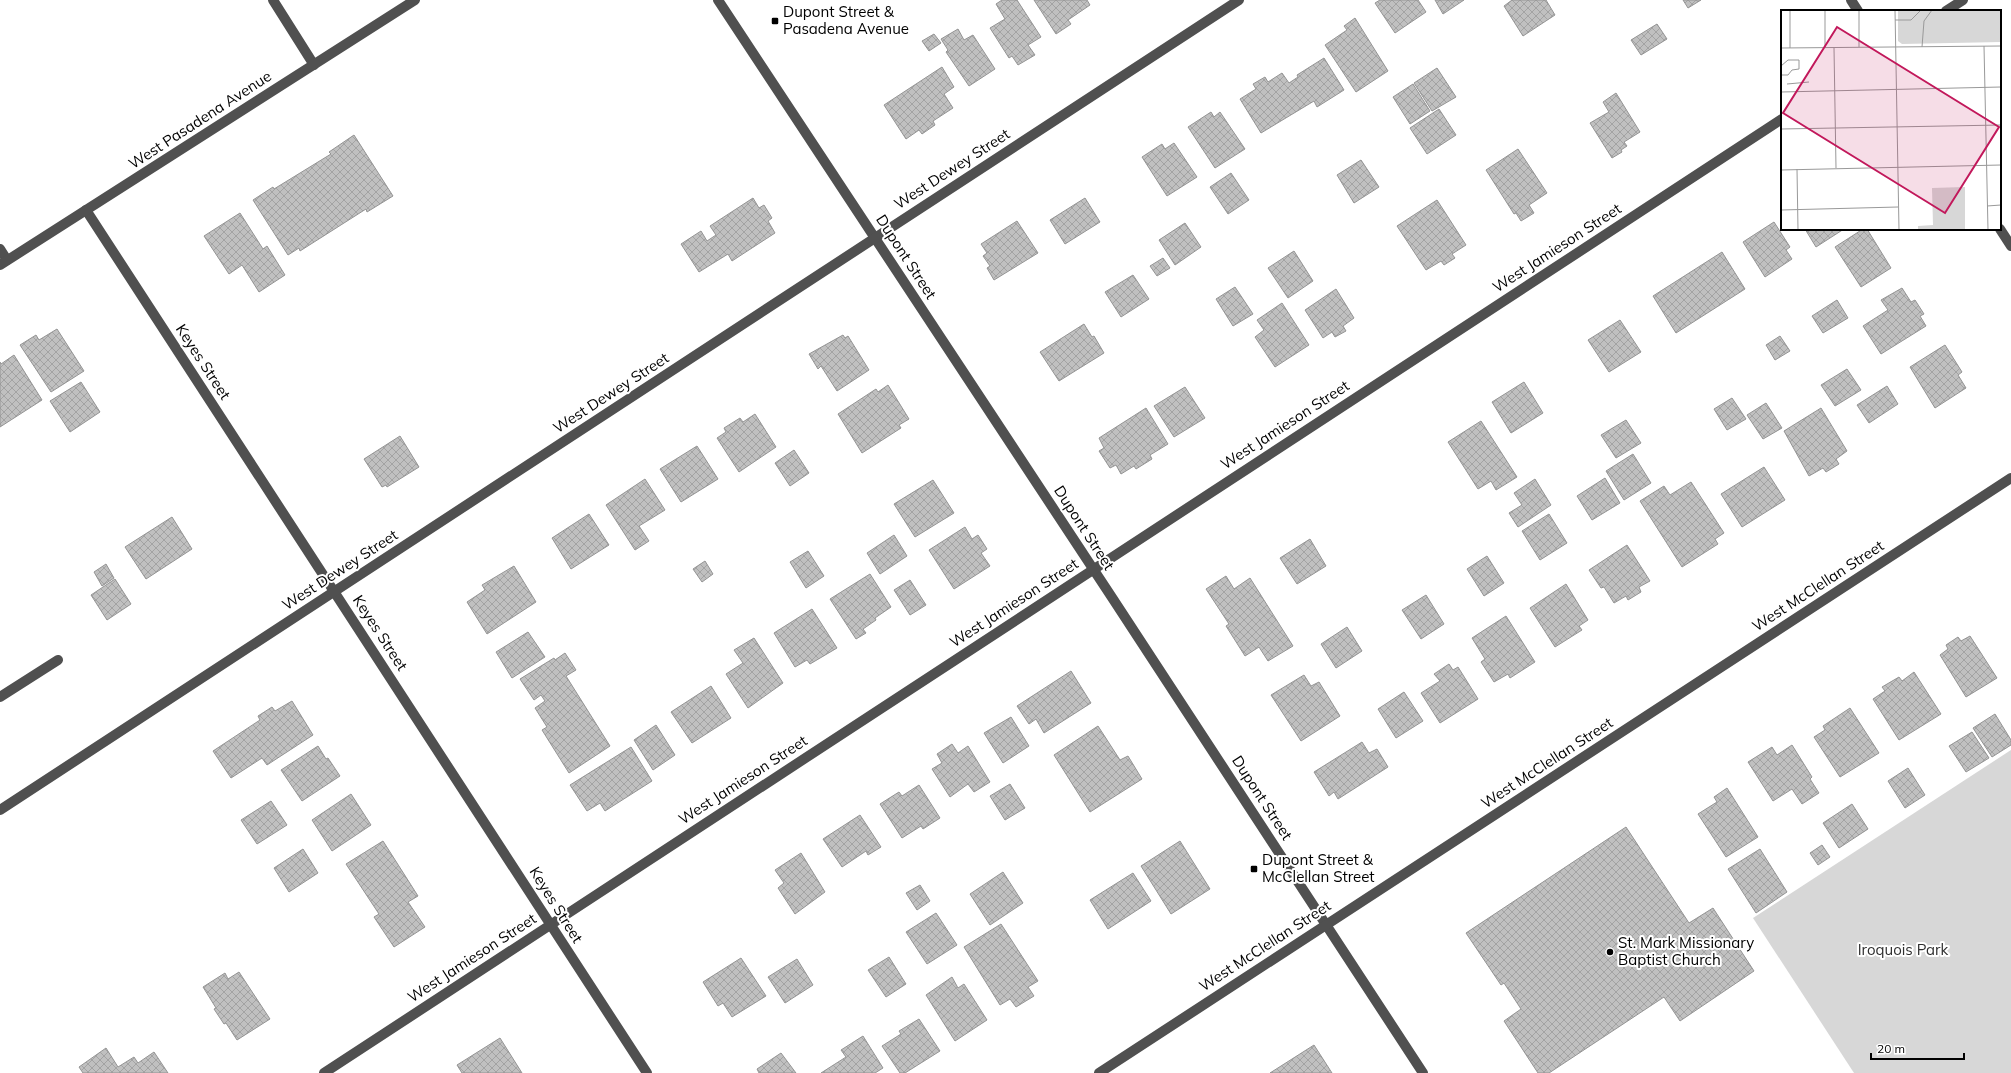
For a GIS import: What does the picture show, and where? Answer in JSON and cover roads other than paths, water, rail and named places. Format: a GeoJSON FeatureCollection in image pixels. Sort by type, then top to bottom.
{"type":"FeatureCollection","features":[{"type":"Feature","properties":{"kind":"street"},"geometry":{"type":"LineString","coordinates":[[273,0],[314,65]]}},
{"type":"Feature","properties":{"kind":"street","name":"West Pasadena Avenue"},"geometry":{"type":"LineString","coordinates":[[3,262],[416,0]]}},
{"type":"Feature","properties":{"kind":"street","name":"Dupont Street"},"geometry":{"type":"LineString","coordinates":[[718,0],[1423,1073]]}},
{"type":"Feature","properties":{"kind":"street","name":"West Dewey Street"},"geometry":{"type":"LineString","coordinates":[[0,810],[1239,0]]}},
{"type":"Feature","properties":{"kind":"street"},"geometry":{"type":"LineString","coordinates":[[1851,0],[1857,10]]}},
{"type":"Feature","properties":{"kind":"street"},"geometry":{"type":"LineString","coordinates":[[1948,10],[1963,0]]}},
{"type":"Feature","properties":{"kind":"street","name":"West Jamieson Street"},"geometry":{"type":"LineString","coordinates":[[324,1073],[1781,120]]}},
{"type":"Feature","properties":{"kind":"street","name":"Keyes Street"},"geometry":{"type":"LineString","coordinates":[[86,210],[647,1073]]}},
{"type":"Feature","properties":{"kind":"street"},"geometry":{"type":"LineString","coordinates":[[2001,230],[2011,246]]}},
{"type":"Feature","properties":{"kind":"street"},"geometry":{"type":"LineString","coordinates":[[0,250],[3,262]]}},
{"type":"Feature","properties":{"kind":"street","name":"West McClellan Street"},"geometry":{"type":"LineString","coordinates":[[1099,1073],[2011,478]]}},
{"type":"Feature","properties":{"kind":"street"},"geometry":{"type":"LineString","coordinates":[[0,697],[58,660]]}},
{"type":"Feature","properties":{"kind":"place","name":"Dupont Street & Pasadena Avenue"},"geometry":{"type":"Point","coordinates":[775,21]}},
{"type":"Feature","properties":{"kind":"place","name":"Dupont Street & McClellan Street"},"geometry":{"type":"Point","coordinates":[1254,869]}},
{"type":"Feature","properties":{"kind":"place","name":"St. Mark Missionary Baptist Church"},"geometry":{"type":"Point","coordinates":[1610,952]}},
{"type":"Feature","properties":{"kind":"park label","name":"Iroquois Park"},"geometry":{"type":"Point","coordinates":[1903,950]}}]}
